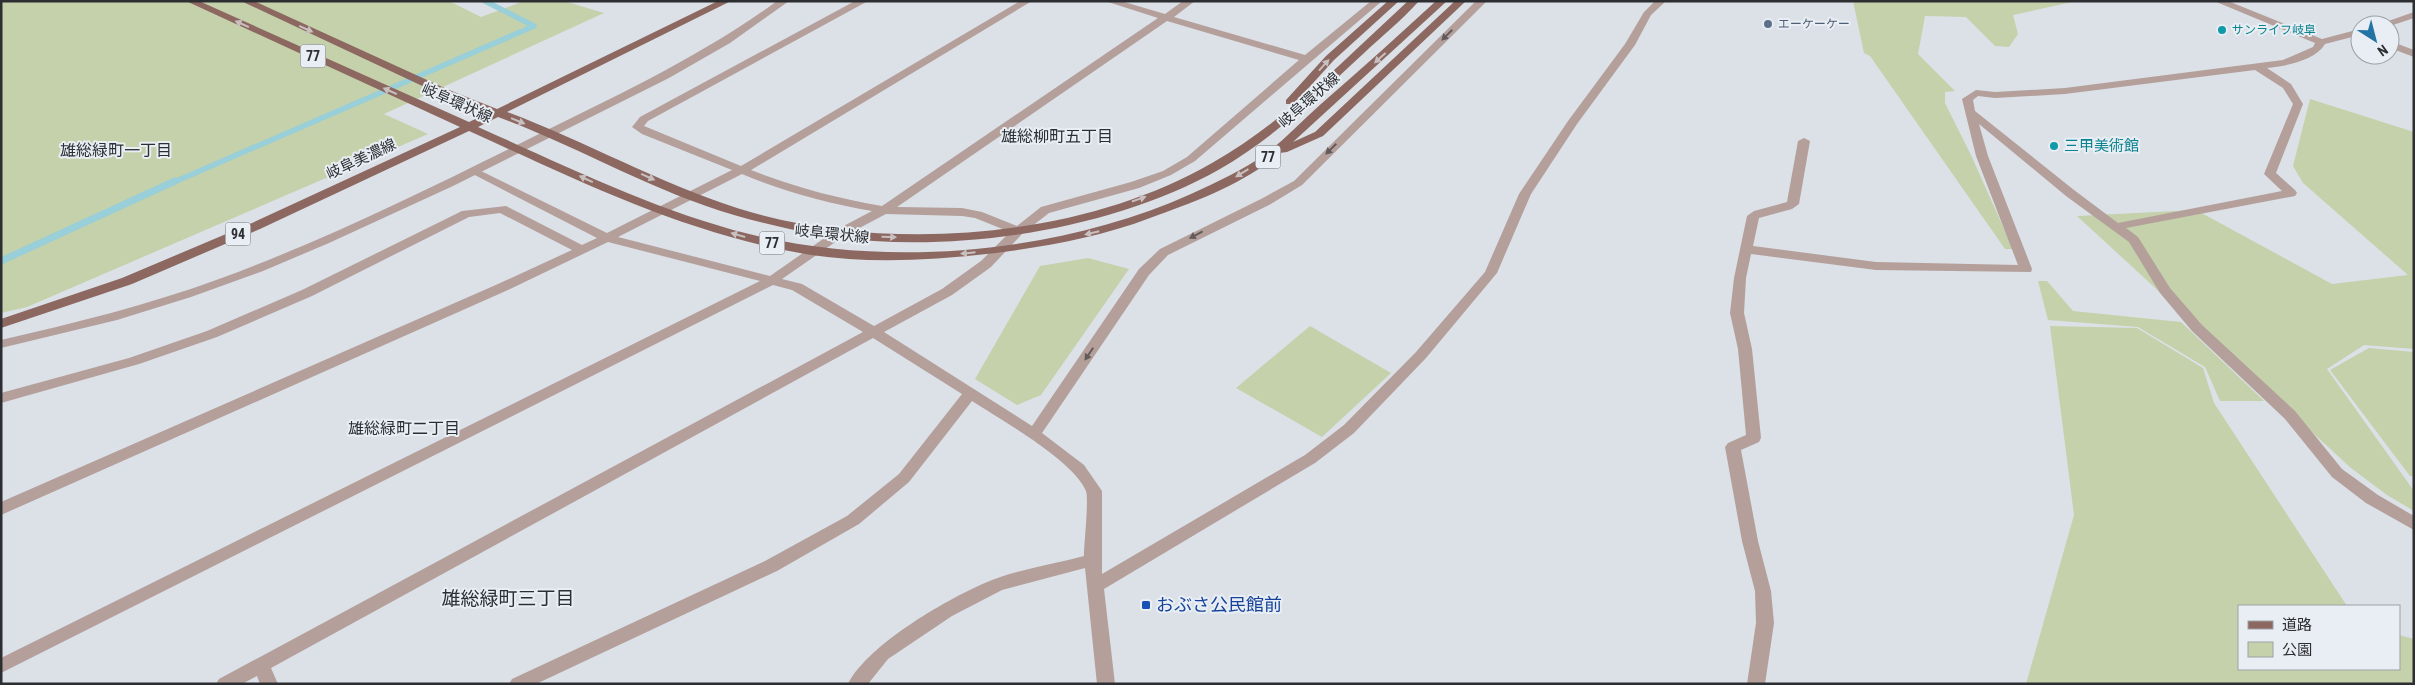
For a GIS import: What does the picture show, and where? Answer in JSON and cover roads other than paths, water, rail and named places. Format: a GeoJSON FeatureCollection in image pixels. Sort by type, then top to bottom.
{"type":"FeatureCollection","features":[{"type":"Feature","properties":{"kind":"main road","name":"岐阜環状線"},"geometry":{"type":"LineString","coordinates":[[191,1],[634,201],[745,237],[812,251],[883,256],[946,255],[1052,242],[1119,226],[1178,204],[1227,182],[1270,156],[1442,1]]}},
{"type":"Feature","properties":{"kind":"main road","name":"岐阜環状線"},"geometry":{"type":"LineString","coordinates":[[246,1],[462,100],[498,112],[719,206],[761,218],[824,231],[889,238],[1000,232],[1058,222],[1111,209],[1160,192],[1214,167],[1256,140],[1296,107],[1414,1]]}},
{"type":"Feature","properties":{"kind":"main road","name":"岐阜美濃線"},"geometry":{"type":"LineString","coordinates":[[1,324],[144,274],[256,226],[468,127],[726,1]]}},
{"type":"Feature","properties":{"kind":"main road","name":"77"},"geometry":{"type":"LineString","coordinates":[[1256,140],[1330,58],[1394,1]]}},
{"type":"Feature","properties":{"kind":"main road","name":"77"},"geometry":{"type":"LineString","coordinates":[[1270,156],[1319,134],[1461,1]]}},
{"type":"Feature","properties":{"kind":"street"},"geometry":{"type":"LineString","coordinates":[[1,344],[57,332],[204,288],[293,254],[473,171],[649,84],[721,44],[784,1]]}},
{"type":"Feature","properties":{"kind":"street"},"geometry":{"type":"LineString","coordinates":[[863,1],[644,120],[638,126],[646,132],[789,189],[834,201],[884,210],[962,212],[978,215],[1018,231]]}},
{"type":"Feature","properties":{"kind":"street"},"geometry":{"type":"LineString","coordinates":[[1,509],[583,250],[742,170],[1027,1]]}},
{"type":"Feature","properties":{"kind":"street"},"geometry":{"type":"LineString","coordinates":[[1110,1],[1307,59]]}},
{"type":"Feature","properties":{"kind":"street"},"geometry":{"type":"LineString","coordinates":[[1,666],[770,281],[840,233],[884,210],[1190,1]]}},
{"type":"Feature","properties":{"kind":"street"},"geometry":{"type":"LineString","coordinates":[[225,684],[947,292],[986,264],[1018,231],[1046,210],[1135,185],[1167,172],[1191,159],[1376,1]]}},
{"type":"Feature","properties":{"kind":"street"},"geometry":{"type":"LineString","coordinates":[[1034,434],[1144,272],[1164,252],[1265,202],[1298,183],[1482,1]]}},
{"type":"Feature","properties":{"kind":"street"},"geometry":{"type":"LineString","coordinates":[[1096,586],[1310,459],[1349,430],[1421,355],[1472,297],[1491,272],[1525,194],[1572,123],[1630,45],[1647,14],[1661,1]]}},
{"type":"Feature","properties":{"kind":"street"},"geometry":{"type":"LineString","coordinates":[[2219,1],[2320,42],[2350,34]]}},
{"type":"Feature","properties":{"kind":"street"},"geometry":{"type":"LineString","coordinates":[[2400,19],[2414,14]]}},
{"type":"Feature","properties":{"kind":"street"},"geometry":{"type":"LineString","coordinates":[[1745,250],[1876,266],[2026,269],[1982,156],[1967,99],[1976,93],[1995,95],[2065,91],[2284,63],[2317,49],[2320,42]]}},
{"type":"Feature","properties":{"kind":"street"},"geometry":{"type":"LineString","coordinates":[[2400,48],[2414,54]]}},
{"type":"Feature","properties":{"kind":"street"},"geometry":{"type":"LineString","coordinates":[[2114,227],[2291,193],[2270,174],[2277,161],[2298,104],[2287,86],[2256,66]]}},
{"type":"Feature","properties":{"kind":"street"},"geometry":{"type":"LineString","coordinates":[[1972,113],[2070,193],[2134,240],[2165,290],[2197,328],[2290,415],[2337,472],[2372,499],[2414,524]]}},
{"type":"Feature","properties":{"kind":"street"},"geometry":{"type":"LineString","coordinates":[[1756,684],[1765,623],[1763,591],[1750,541],[1733,447],[1754,438],[1745,348],[1737,313],[1745,250],[1753,216],[1762,211],[1785,208],[1793,204],[1804,142]]}},
{"type":"Feature","properties":{"kind":"street"},"geometry":{"type":"LineString","coordinates":[[473,171],[607,238],[770,281],[785,282],[797,287],[874,332],[969,395],[1034,434],[1079,469],[1094,491],[1092,560],[1106,684]]}},
{"type":"Feature","properties":{"kind":"street"},"geometry":{"type":"LineString","coordinates":[[1,398],[125,363],[212,334],[307,294],[466,214],[502,209],[583,250]]}},
{"type":"Feature","properties":{"kind":"street"},"geometry":{"type":"LineString","coordinates":[[518,684],[771,566],[853,520],[904,478],[969,395]]}},
{"type":"Feature","properties":{"kind":"street"},"geometry":{"type":"LineString","coordinates":[[857,684],[882,654],[946,611],[997,585],[1092,560]]}},
{"type":"Feature","properties":{"kind":"street"},"geometry":{"type":"LineString","coordinates":[[260,664],[269,684]]}},
{"type":"Feature","properties":{"kind":"waterway"},"geometry":{"type":"LineString","coordinates":[[172,183],[534,26],[485,1]]}},
{"type":"Feature","properties":{"kind":"waterway"},"geometry":{"type":"LineString","coordinates":[[1,261],[175,181]]}},
{"type":"Feature","properties":{"kind":"place","name":"エーケーケー"},"geometry":{"type":"Point","coordinates":[1768,24]}},
{"type":"Feature","properties":{"kind":"place","name":"サンライフ岐阜"},"geometry":{"type":"Point","coordinates":[2222,30]}},
{"type":"Feature","properties":{"kind":"place","name":"三甲美術館"},"geometry":{"type":"Point","coordinates":[2054,146]}},
{"type":"Feature","properties":{"kind":"place","name":"おぶさ公民館前"},"geometry":{"type":"Point","coordinates":[1146,605]}},
{"type":"Feature","properties":{"kind":"district","name":"雄総柳町五丁目"},"geometry":{"type":"Point","coordinates":[1057,136]}},
{"type":"Feature","properties":{"kind":"district","name":"雄総緑町一丁目"},"geometry":{"type":"Point","coordinates":[116,150]}},
{"type":"Feature","properties":{"kind":"district","name":"雄総緑町二丁目"},"geometry":{"type":"Point","coordinates":[404,428]}},
{"type":"Feature","properties":{"kind":"district","name":"雄総緑町三丁目"},"geometry":{"type":"Point","coordinates":[508,598]}}]}
